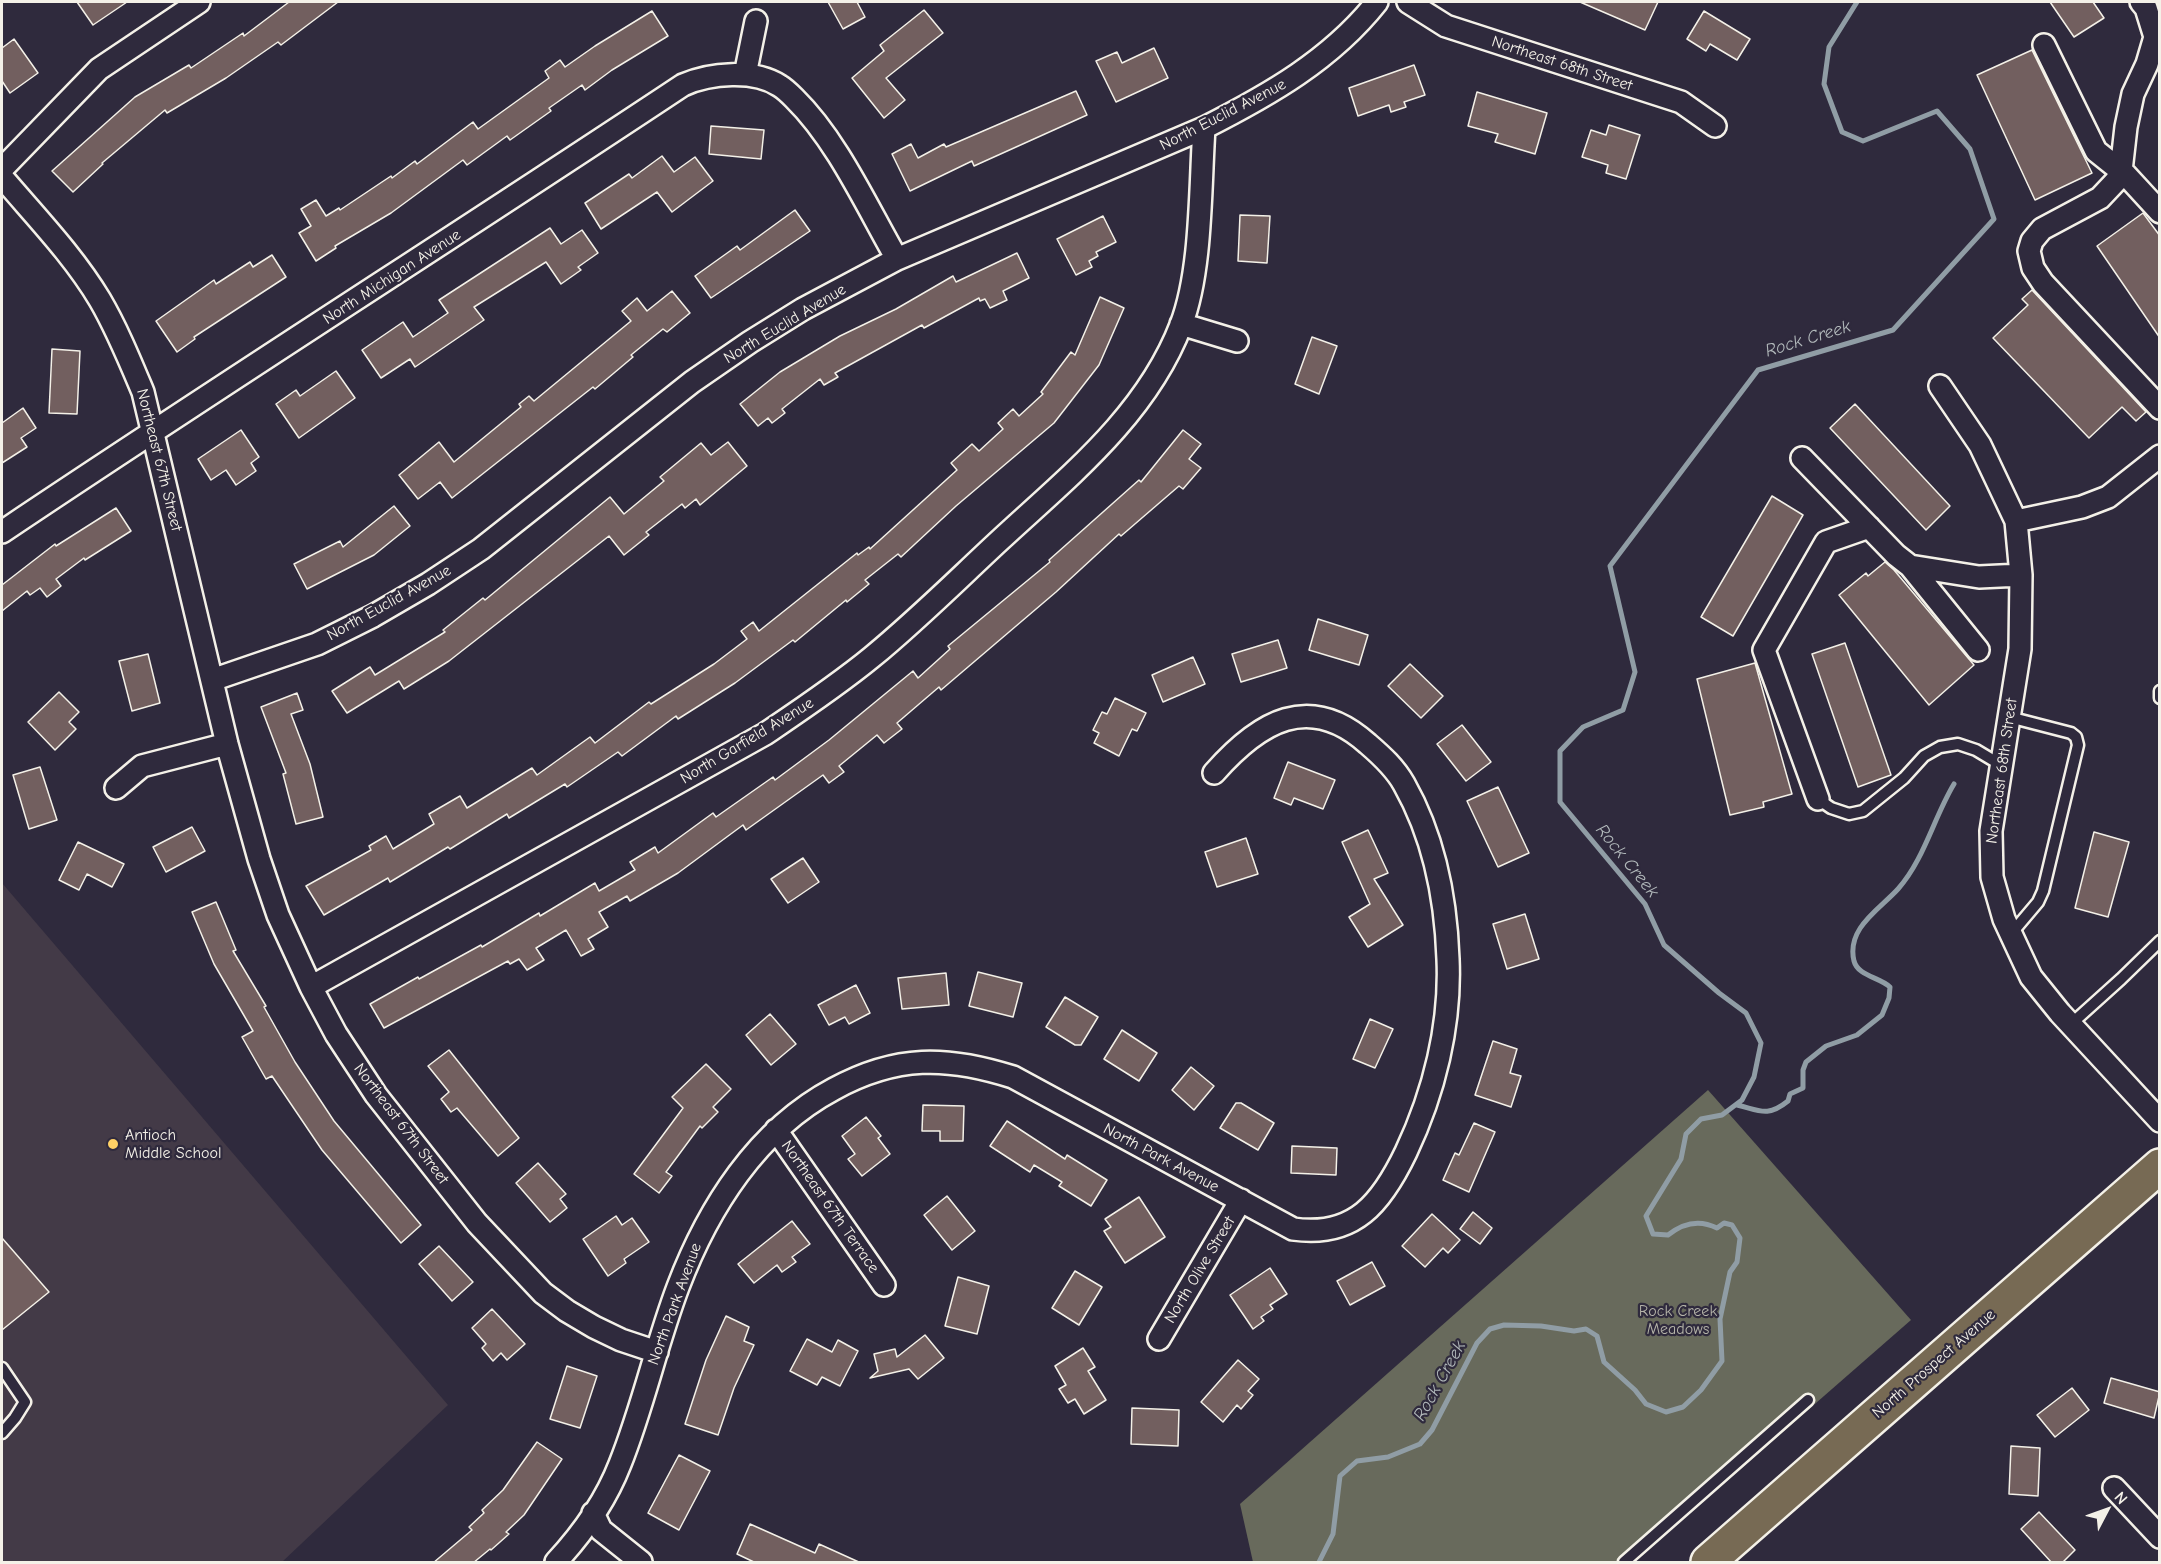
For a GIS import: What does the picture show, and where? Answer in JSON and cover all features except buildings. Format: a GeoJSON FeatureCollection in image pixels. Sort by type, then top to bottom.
{"type":"FeatureCollection","features":[{"type":"Feature","properties":{"kind":"main road","name":"North Prospect Avenue"},"geometry":{"type":"LineString","coordinates":[[1708,1563],[2160,1166]]}},
{"type":"Feature","properties":{"kind":"street","name":"North Euclid Avenue"},"geometry":{"type":"LineString","coordinates":[[213,680],[317,644],[374,616],[481,549],[692,382],[803,309],[897,259],[1204,128],[1288,83],[1346,36],[1377,2]]}},
{"type":"Feature","properties":{"kind":"street","name":"Northeast 68th Street"},"geometry":{"type":"LineString","coordinates":[[1408,2],[1446,26],[1681,102],[1715,126]]}},
{"type":"Feature","properties":{"kind":"street"},"geometry":{"type":"LineString","coordinates":[[2141,2],[2146,8],[2156,37],[2133,94],[2126,127],[2121,171],[2116,181],[2100,198],[2043,229],[2032,241],[2029,251],[2033,268],[2043,283],[2160,408]]}},
{"type":"Feature","properties":{"kind":"street"},"geometry":{"type":"LineString","coordinates":[[2,169],[99,69],[188,4]]}},
{"type":"Feature","properties":{"kind":"street"},"geometry":{"type":"LineString","coordinates":[[756,21],[745,75],[780,86],[818,126],[834,148],[897,259]]}},
{"type":"Feature","properties":{"kind":"street"},"geometry":{"type":"LineString","coordinates":[[2044,45],[2096,151],[2121,171],[2160,212]]}},
{"type":"Feature","properties":{"kind":"street","name":"North Michigan Avenue"},"geometry":{"type":"LineString","coordinates":[[2,532],[683,85],[694,80],[720,75],[745,75]]}},
{"type":"Feature","properties":{"kind":"street","name":"North Garfield Avenue"},"geometry":{"type":"LineString","coordinates":[[311,987],[765,734],[828,691],[872,658],[1097,450],[1136,406],[1158,373],[1181,324],[1191,286],[1196,247],[1204,128]]}},
{"type":"Feature","properties":{"kind":"street","name":"Northeast 67th Street"},"geometry":{"type":"LineString","coordinates":[[2,177],[60,244],[100,300],[124,345],[143,392],[227,744],[259,859],[278,915],[311,987],[336,1034],[376,1095],[477,1223],[543,1293],[594,1327],[621,1340],[657,1352]]}},
{"type":"Feature","properties":{"kind":"street"},"geometry":{"type":"LineString","coordinates":[[1181,324],[1237,341]]}},
{"type":"Feature","properties":{"kind":"street","name":"Northeast 68th Street"},"geometry":{"type":"LineString","coordinates":[[1940,386],[1980,445],[2016,521],[2021,575],[2020,649],[1991,831],[1992,877],[2004,919],[2031,977],[2070,1025],[2160,1121]]}},
{"type":"Feature","properties":{"kind":"street"},"geometry":{"type":"LineString","coordinates":[[2016,521],[2082,507],[2108,497],[2160,456]]}},
{"type":"Feature","properties":{"kind":"street"},"geometry":{"type":"LineString","coordinates":[[1802,458],[1896,555],[1910,566],[1978,650]]}},
{"type":"Feature","properties":{"kind":"street"},"geometry":{"type":"LineString","coordinates":[[1818,799],[1764,650],[1826,542],[1869,527]]}},
{"type":"Feature","properties":{"kind":"street"},"geometry":{"type":"LineString","coordinates":[[1910,566],[1979,577],[2021,575]]}},
{"type":"Feature","properties":{"kind":"street","name":"North Park Avenue"},"geometry":{"type":"LineString","coordinates":[[556,1563],[593,1514],[620,1464],[678,1287],[699,1238],[736,1175],[776,1130],[823,1094],[878,1068],[908,1063],[939,1062],[969,1065],[1013,1077],[1293,1229],[1312,1231],[1330,1229],[1353,1221],[1381,1197],[1398,1170],[1415,1132],[1430,1092],[1441,1049],[1447,1003],[1448,951],[1439,880],[1428,840],[1410,798],[1391,765],[1357,734],[1336,722],[1298,716],[1279,721],[1235,750],[1214,773]]}},
{"type":"Feature","properties":{"kind":"street"},"geometry":{"type":"LineString","coordinates":[[116,788],[142,766],[227,744]]}},
{"type":"Feature","properties":{"kind":"street","name":"Northeast 67th Terrace"},"geometry":{"type":"LineString","coordinates":[[776,1130],[884,1284]]}},
{"type":"Feature","properties":{"kind":"street","name":"North Olive Street"},"geometry":{"type":"LineString","coordinates":[[1159,1339],[1241,1200]]}},
{"type":"Feature","properties":{"kind":"street"},"geometry":{"type":"LineString","coordinates":[[2114,1488],[2160,1537]]}},
{"type":"Feature","properties":{"kind":"street"},"geometry":{"type":"LineString","coordinates":[[593,1514],[601,1530],[640,1563]]}},
{"type":"Feature","properties":{"kind":"lane"},"geometry":{"type":"LineString","coordinates":[[2160,691],[2160,699]]}},
{"type":"Feature","properties":{"kind":"lane"},"geometry":{"type":"LineString","coordinates":[[2009,717],[2071,733],[2076,737],[2078,745],[2043,891],[2038,902],[2011,934]]}},
{"type":"Feature","properties":{"kind":"lane"},"geometry":{"type":"LineString","coordinates":[[1818,799],[1831,808],[1849,814],[1863,811],[1904,778],[1924,756],[1940,747],[1958,744],[1976,750],[2001,765]]}},
{"type":"Feature","properties":{"kind":"lane"},"geometry":{"type":"LineString","coordinates":[[2070,1025],[2160,940]]}},
{"type":"Feature","properties":{"kind":"lane"},"geometry":{"type":"LineString","coordinates":[[2,1368],[25,1402],[2,1433]]}},
{"type":"Feature","properties":{"kind":"lane"},"geometry":{"type":"LineString","coordinates":[[1624,1563],[1808,1400]]}},
{"type":"Feature","properties":{"kind":"shaded area","name":"Antioch Middle School"},"geometry":{"type":"Polygon","coordinates":[[[2,883],[448,1405],[282,1562],[2,1562],[2,883]]]}},
{"type":"Feature","properties":{"kind":"green space","name":"Rock Creek Meadows"},"geometry":{"type":"Polygon","coordinates":[[[1708,1090],[1911,1320],[1634,1562],[1253,1562],[1240,1504],[1708,1090]]]}},
{"type":"Feature","properties":{"kind":"waterway","name":"Rock Creek"},"geometry":{"type":"LineString","coordinates":[[1319,1562],[1333,1534],[1340,1476],[1357,1461],[1388,1457],[1420,1444],[1432,1430],[1477,1343],[1490,1329],[1504,1325],[1541,1326],[1574,1331],[1586,1329],[1597,1336],[1604,1362],[1635,1390],[1646,1404],[1666,1412],[1683,1407],[1701,1390],[1722,1361],[1720,1319],[1730,1272],[1737,1262],[1740,1238],[1732,1225],[1724,1223],[1717,1228],[1698,1223],[1691,1224],[1668,1235],[1653,1234],[1646,1216],[1681,1159],[1686,1134],[1701,1119],[1722,1115],[1742,1100],[1754,1077],[1761,1043],[1746,1013],[1719,993],[1664,945],[1645,904],[1560,802],[1560,751],[1583,727],[1623,710],[1635,672],[1610,566],[1758,370],[1893,330],[1994,219],[1970,149],[1937,111],[1863,141],[1842,132],[1824,84],[1829,47],[1857,2]]}},
{"type":"Feature","properties":{"kind":"waterway"},"geometry":{"type":"LineString","coordinates":[[1737,1105],[1763,1111],[1774,1110],[1781,1106],[1788,1101],[1790,1094],[1803,1088],[1803,1070],[1806,1062],[1826,1046],[1857,1035],[1882,1015],[1889,998],[1890,987],[1856,966],[1853,949],[1855,939],[1866,920],[1907,878],[1954,784]]}},
{"type":"Feature","properties":{"kind":"place","name":"Antioch Middle School"},"geometry":{"type":"Point","coordinates":[113,1144]}}]}
